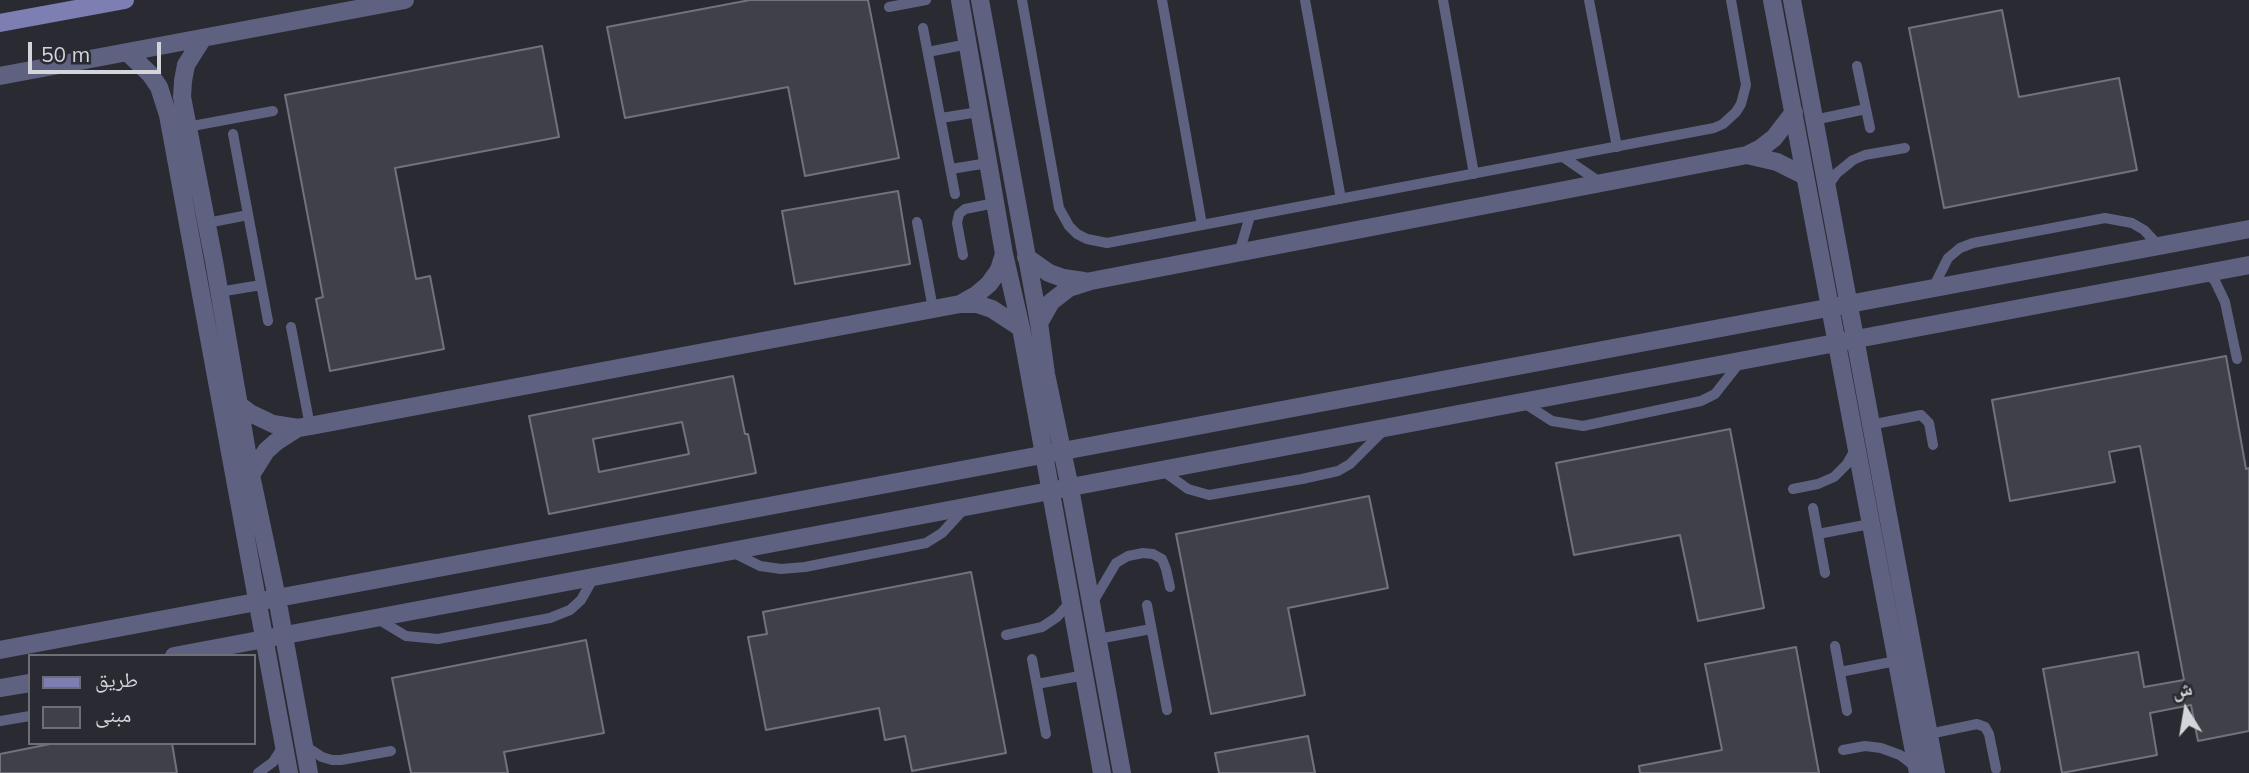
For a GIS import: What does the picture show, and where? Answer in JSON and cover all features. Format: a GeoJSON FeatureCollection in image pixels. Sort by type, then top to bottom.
{"type":"FeatureCollection","features":[{"type":"Feature","properties":{"kind":"main road"},"geometry":{"type":"LineString","coordinates":[[0,23],[125,0]]}},
{"type":"Feature","properties":{"kind":"street"},"geometry":{"type":"LineString","coordinates":[[0,76],[405,0]]}},
{"type":"Feature","properties":{"kind":"street"},"geometry":{"type":"LineString","coordinates":[[960,0],[1004,254],[1021,328],[1102,773]]}},
{"type":"Feature","properties":{"kind":"street"},"geometry":{"type":"LineString","coordinates":[[980,0],[1046,373],[1070,488],[1122,773]]}},
{"type":"Feature","properties":{"kind":"street"},"geometry":{"type":"LineString","coordinates":[[1772,0],[1917,770]]}},
{"type":"Feature","properties":{"kind":"street"},"geometry":{"type":"LineString","coordinates":[[1792,0],[1936,773]]}},
{"type":"Feature","properties":{"kind":"street"},"geometry":{"type":"LineString","coordinates":[[203,38],[186,65],[182,97],[309,773]]}},
{"type":"Feature","properties":{"kind":"street"},"geometry":{"type":"LineString","coordinates":[[127,52],[150,74],[159,87],[168,115],[289,773]]}},
{"type":"Feature","properties":{"kind":"street"},"geometry":{"type":"LineString","coordinates":[[1039,323],[1051,302],[1069,288],[1091,281],[1746,155],[1774,138],[1794,112]]}},
{"type":"Feature","properties":{"kind":"street"},"geometry":{"type":"LineString","coordinates":[[1746,155],[1777,162],[1805,176]]}},
{"type":"Feature","properties":{"kind":"street"},"geometry":{"type":"LineString","coordinates":[[0,650],[2249,229]]}},
{"type":"Feature","properties":{"kind":"street"},"geometry":{"type":"LineString","coordinates":[[251,475],[266,451],[287,434],[304,427],[960,303],[989,284],[999,270],[1004,254]]}},
{"type":"Feature","properties":{"kind":"street"},"geometry":{"type":"LineString","coordinates":[[1026,257],[1049,273],[1091,281]]}},
{"type":"Feature","properties":{"kind":"street"},"geometry":{"type":"LineString","coordinates":[[185,654],[2249,265]]}},
{"type":"Feature","properties":{"kind":"street"},"geometry":{"type":"LineString","coordinates":[[960,303],[977,304],[992,309],[1021,328]]}},
{"type":"Feature","properties":{"kind":"street"},"geometry":{"type":"LineString","coordinates":[[239,405],[273,424],[304,427]]}},
{"type":"Feature","properties":{"kind":"street"},"geometry":{"type":"LineString","coordinates":[[0,688],[28,683]]}},
{"type":"Feature","properties":{"kind":"lane"},"geometry":{"type":"LineString","coordinates":[[889,7],[926,0]]}},
{"type":"Feature","properties":{"kind":"lane"},"geometry":{"type":"LineString","coordinates":[[1022,0],[1059,208],[1069,226],[1087,239],[1107,243],[1714,128],[1736,112],[1746,85],[1731,0]]}},
{"type":"Feature","properties":{"kind":"lane"},"geometry":{"type":"LineString","coordinates":[[1162,0],[1202,225]]}},
{"type":"Feature","properties":{"kind":"lane"},"geometry":{"type":"LineString","coordinates":[[1305,0],[1341,199]]}},
{"type":"Feature","properties":{"kind":"lane"},"geometry":{"type":"LineString","coordinates":[[1443,0],[1474,174]]}},
{"type":"Feature","properties":{"kind":"lane"},"geometry":{"type":"LineString","coordinates":[[1589,0],[1617,147]]}},
{"type":"Feature","properties":{"kind":"lane"},"geometry":{"type":"LineString","coordinates":[[923,28],[955,194]]}},
{"type":"Feature","properties":{"kind":"lane"},"geometry":{"type":"LineString","coordinates":[[928,52],[968,44]]}},
{"type":"Feature","properties":{"kind":"lane"},"geometry":{"type":"LineString","coordinates":[[1857,66],[1870,128]]}},
{"type":"Feature","properties":{"kind":"lane"},"geometry":{"type":"LineString","coordinates":[[1814,120],[1867,109]]}},
{"type":"Feature","properties":{"kind":"lane"},"geometry":{"type":"LineString","coordinates":[[187,127],[273,111]]}},
{"type":"Feature","properties":{"kind":"lane"},"geometry":{"type":"LineString","coordinates":[[941,118],[979,112]]}},
{"type":"Feature","properties":{"kind":"lane"},"geometry":{"type":"LineString","coordinates":[[233,134],[268,321]]}},
{"type":"Feature","properties":{"kind":"lane"},"geometry":{"type":"LineString","coordinates":[[1826,189],[1837,173],[1853,160],[1865,155],[1905,148]]}},
{"type":"Feature","properties":{"kind":"lane"},"geometry":{"type":"LineString","coordinates":[[1563,157],[1601,183]]}},
{"type":"Feature","properties":{"kind":"lane"},"geometry":{"type":"LineString","coordinates":[[951,169],[988,163]]}},
{"type":"Feature","properties":{"kind":"lane"},"geometry":{"type":"LineString","coordinates":[[963,255],[957,223],[959,215],[965,209],[995,203]]}},
{"type":"Feature","properties":{"kind":"lane"},"geometry":{"type":"LineString","coordinates":[[207,223],[248,215]]}},
{"type":"Feature","properties":{"kind":"lane"},"geometry":{"type":"LineString","coordinates":[[1239,253],[1250,216]]}},
{"type":"Feature","properties":{"kind":"lane"},"geometry":{"type":"LineString","coordinates":[[1933,288],[1948,258],[1960,248],[1986,240],[2105,218],[2132,223],[2144,230],[2159,246]]}},
{"type":"Feature","properties":{"kind":"lane"},"geometry":{"type":"LineString","coordinates":[[917,222],[933,309]]}},
{"type":"Feature","properties":{"kind":"lane"},"geometry":{"type":"LineString","coordinates":[[2207,273],[2225,302],[2237,359]]}},
{"type":"Feature","properties":{"kind":"lane"},"geometry":{"type":"LineString","coordinates":[[219,292],[261,285]]}},
{"type":"Feature","properties":{"kind":"lane"},"geometry":{"type":"LineString","coordinates":[[291,327],[304,427]]}},
{"type":"Feature","properties":{"kind":"lane"},"geometry":{"type":"LineString","coordinates":[[1523,402],[1552,421],[1583,426],[1701,401],[1714,394],[1742,361]]}},
{"type":"Feature","properties":{"kind":"lane"},"geometry":{"type":"LineString","coordinates":[[1870,425],[1921,415],[1929,423],[1933,445]]}},
{"type":"Feature","properties":{"kind":"lane"},"geometry":{"type":"LineString","coordinates":[[1163,471],[1188,489],[1209,495],[1302,479],[1338,471],[1350,464],[1385,428]]}},
{"type":"Feature","properties":{"kind":"lane"},"geometry":{"type":"LineString","coordinates":[[1793,489],[1818,484],[1834,477],[1847,464],[1856,447]]}},
{"type":"Feature","properties":{"kind":"lane"},"geometry":{"type":"LineString","coordinates":[[732,552],[760,566],[781,569],[805,567],[926,543],[942,533],[964,508]]}},
{"type":"Feature","properties":{"kind":"lane"},"geometry":{"type":"LineString","coordinates":[[1813,508],[1825,573]]}},
{"type":"Feature","properties":{"kind":"lane"},"geometry":{"type":"LineString","coordinates":[[1818,534],[1870,524]]}},
{"type":"Feature","properties":{"kind":"lane"},"geometry":{"type":"LineString","coordinates":[[1091,606],[1111,568],[1122,559],[1135,554],[1153,554],[1162,559],[1170,587]]}},
{"type":"Feature","properties":{"kind":"lane"},"geometry":{"type":"LineString","coordinates":[[376,618],[406,636],[438,639],[550,618],[570,610],[581,600],[594,577]]}},
{"type":"Feature","properties":{"kind":"lane"},"geometry":{"type":"LineString","coordinates":[[1006,635],[1042,627],[1057,617],[1072,601]]}},
{"type":"Feature","properties":{"kind":"lane"},"geometry":{"type":"LineString","coordinates":[[1147,605],[1167,710]]}},
{"type":"Feature","properties":{"kind":"lane"},"geometry":{"type":"LineString","coordinates":[[1098,639],[1152,629]]}},
{"type":"Feature","properties":{"kind":"lane"},"geometry":{"type":"LineString","coordinates":[[1835,646],[1847,711]]}},
{"type":"Feature","properties":{"kind":"lane"},"geometry":{"type":"LineString","coordinates":[[1032,659],[1046,734]]}},
{"type":"Feature","properties":{"kind":"lane"},"geometry":{"type":"LineString","coordinates":[[1840,672],[1896,661]]}},
{"type":"Feature","properties":{"kind":"lane"},"geometry":{"type":"LineString","coordinates":[[1037,684],[1085,674]]}},
{"type":"Feature","properties":{"kind":"lane"},"geometry":{"type":"LineString","coordinates":[[0,721],[28,716]]}},
{"type":"Feature","properties":{"kind":"lane"},"geometry":{"type":"LineString","coordinates":[[1929,734],[1977,724],[1985,727],[1996,769]]}},
{"type":"Feature","properties":{"kind":"lane"},"geometry":{"type":"LineString","coordinates":[[258,773],[273,762],[284,744]]}},
{"type":"Feature","properties":{"kind":"lane"},"geometry":{"type":"LineString","coordinates":[[304,746],[332,760],[391,751]]}},
{"type":"Feature","properties":{"kind":"lane"},"geometry":{"type":"LineString","coordinates":[[1843,750],[1865,746],[1881,748],[1900,755],[1917,770]]}},
{"type":"Feature","properties":{"kind":"building"},"geometry":{"type":"Polygon","coordinates":[[[750,0],[868,0],[899,158],[805,176],[788,87],[625,118],[607,27],[750,0]]]}},
{"type":"Feature","properties":{"kind":"building"},"geometry":{"type":"Polygon","coordinates":[[[2002,10],[2019,97],[2119,78],[2137,170],[1944,208],[1909,28],[2002,10]]]}},
{"type":"Feature","properties":{"kind":"building"},"geometry":{"type":"Polygon","coordinates":[[[542,46],[559,137],[395,168],[416,279],[430,276],[444,349],[330,371],[316,299],[323,297],[285,95],[542,46]]]}},
{"type":"Feature","properties":{"kind":"building"},"geometry":{"type":"Polygon","coordinates":[[[898,191],[910,264],[795,284],[782,211],[898,191]]]}},
{"type":"Feature","properties":{"kind":"building"},"geometry":{"type":"Polygon","coordinates":[[[2226,356],[2246,469],[2249,468],[2249,731],[2198,741],[2191,705],[2150,713],[2157,755],[2062,773],[2043,669],[2138,652],[2144,687],[2184,680],[2140,446],[2109,452],[2115,482],[2010,501],[1992,400],[2226,356]]]}},
{"type":"Feature","properties":{"kind":"building"},"geometry":{"type":"Polygon","coordinates":[[[733,376],[756,473],[549,514],[529,416],[733,376]],[[682,422],[593,439],[599,472],[689,454],[682,422]]]}},
{"type":"Feature","properties":{"kind":"building"},"geometry":{"type":"Polygon","coordinates":[[[1730,429],[1764,608],[1698,621],[1680,535],[1574,555],[1556,463],[1730,429]]]}},
{"type":"Feature","properties":{"kind":"building"},"geometry":{"type":"Polygon","coordinates":[[[1369,496],[1388,588],[1288,608],[1305,695],[1211,714],[1176,534],[1369,496]]]}},
{"type":"Feature","properties":{"kind":"building"},"geometry":{"type":"Polygon","coordinates":[[[971,572],[1006,753],[912,771],[905,736],[885,740],[879,708],[766,730],[748,637],[767,634],[763,612],[971,572]]]}},
{"type":"Feature","properties":{"kind":"building"},"geometry":{"type":"Polygon","coordinates":[[[586,640],[604,733],[504,752],[508,773],[411,773],[392,678],[586,640]]]}},
{"type":"Feature","properties":{"kind":"building"},"geometry":{"type":"Polygon","coordinates":[[[1796,647],[1819,773],[1640,773],[1639,766],[1722,750],[1705,664],[1796,647]]]}},
{"type":"Feature","properties":{"kind":"building"},"geometry":{"type":"Polygon","coordinates":[[[1308,736],[1315,773],[1219,773],[1215,753],[1308,736]]]}},
{"type":"Feature","properties":{"kind":"building"},"geometry":{"type":"Polygon","coordinates":[[[45,745],[172,745],[177,773],[0,773],[0,754],[45,745]]]}}]}
